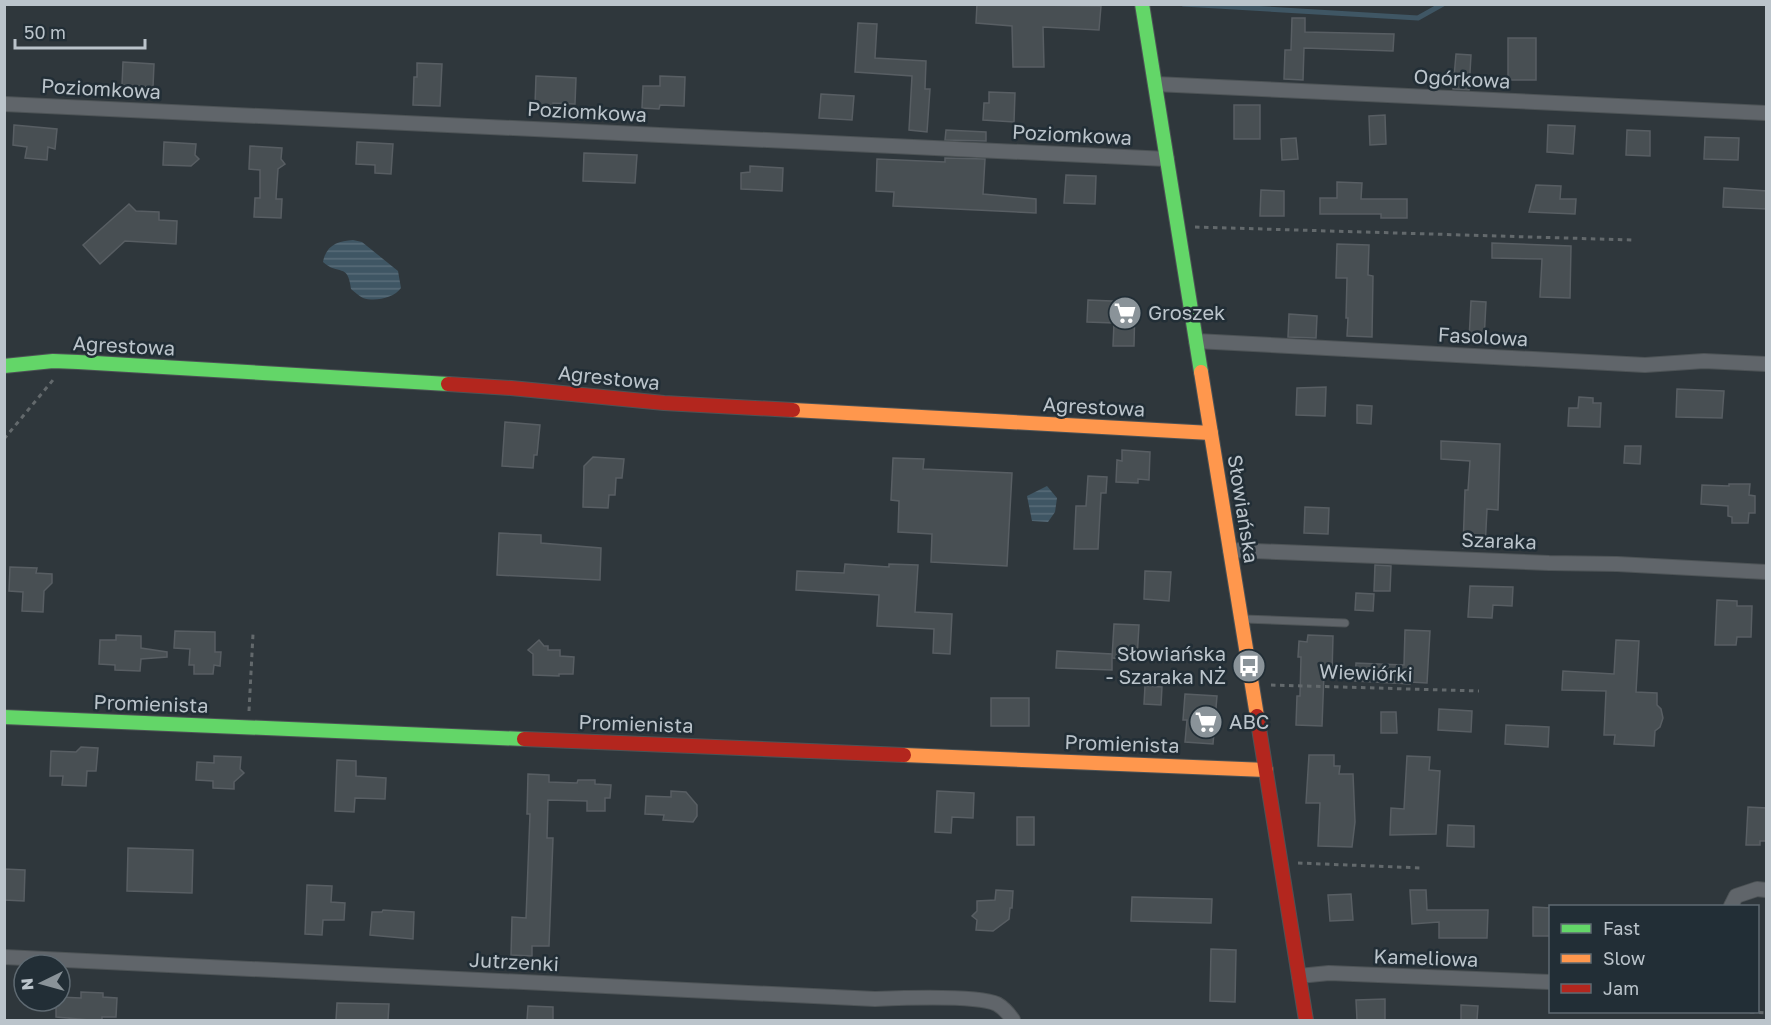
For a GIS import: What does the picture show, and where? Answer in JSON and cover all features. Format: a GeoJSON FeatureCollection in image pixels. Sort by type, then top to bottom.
{"type":"FeatureCollection","features":[{"type":"Feature","properties":{"kind":"street","name":"Słowiańska"},"geometry":{"type":"LineString","coordinates":[[1142,4],[1306,1020]]}},
{"type":"Feature","properties":{"kind":"street","name":"Ogórkowa"},"geometry":{"type":"LineString","coordinates":[[1155,84],[1767,114]]}},
{"type":"Feature","properties":{"kind":"street","name":"Poziomkowa"},"geometry":{"type":"LineString","coordinates":[[4,104],[1167,159]]}},
{"type":"Feature","properties":{"kind":"street","name":"Fasolowa"},"geometry":{"type":"LineString","coordinates":[[1196,341],[1646,365],[1704,361],[1767,364]]}},
{"type":"Feature","properties":{"kind":"street","name":"Agrestowa"},"geometry":{"type":"LineString","coordinates":[[4,366],[53,361],[511,388],[663,403],[1211,433]]}},
{"type":"Feature","properties":{"kind":"street","name":"Szaraka"},"geometry":{"type":"LineString","coordinates":[[1230,550],[1617,564],[1767,572]]}},
{"type":"Feature","properties":{"kind":"street","name":"Promienista"},"geometry":{"type":"LineString","coordinates":[[4,717],[1266,770]]}},
{"type":"Feature","properties":{"kind":"street"},"geometry":{"type":"LineString","coordinates":[[1732,905],[1736,896],[1757,889],[1767,890]]}},
{"type":"Feature","properties":{"kind":"street","name":"Jutrzenki"},"geometry":{"type":"LineString","coordinates":[[4,957],[875,999],[975,1000],[994,1002],[1013,1020]]}},
{"type":"Feature","properties":{"kind":"street","name":"Kameliowa"},"geometry":{"type":"LineString","coordinates":[[1299,976],[1329,973],[1549,982]]}},
{"type":"Feature","properties":{"kind":"lane"},"geometry":{"type":"LineString","coordinates":[[1241,619],[1345,623]]}},
{"type":"Feature","properties":{"kind":"path"},"geometry":{"type":"LineString","coordinates":[[1178,226],[1632,240]]}},
{"type":"Feature","properties":{"kind":"path"},"geometry":{"type":"LineString","coordinates":[[4,439],[53,379]]}},
{"type":"Feature","properties":{"kind":"path"},"geometry":{"type":"LineString","coordinates":[[249,728],[253,634]]}},
{"type":"Feature","properties":{"kind":"path","name":"Wiewiórki"},"geometry":{"type":"LineString","coordinates":[[1252,685],[1479,691]]}},
{"type":"Feature","properties":{"kind":"path"},"geometry":{"type":"LineString","coordinates":[[1281,863],[1422,868]]}},
{"type":"Feature","properties":{"kind":"water"},"geometry":{"type":"Polygon","coordinates":[[[342,241],[362,242],[398,271],[401,288],[398,291],[384,298],[373,300],[363,298],[351,289],[345,272],[323,262],[327,252],[334,245],[342,241]]]}},
{"type":"Feature","properties":{"kind":"water"},"geometry":{"type":"Polygon","coordinates":[[[1047,486],[1057,498],[1055,512],[1048,522],[1032,521],[1027,496],[1047,486]]]}},
{"type":"Feature","properties":{"kind":"building"},"geometry":{"type":"Polygon","coordinates":[[[977,4],[1101,6],[1099,30],[1043,27],[1044,67],[1013,67],[1012,26],[976,23],[977,4]]]}},
{"type":"Feature","properties":{"kind":"building"},"geometry":{"type":"Polygon","coordinates":[[[1292,18],[1305,18],[1305,32],[1394,34],[1393,51],[1304,48],[1303,80],[1284,79],[1285,50],[1291,50],[1292,18]]]}},
{"type":"Feature","properties":{"kind":"building"},"geometry":{"type":"Polygon","coordinates":[[[858,23],[877,24],[875,58],[926,61],[925,89],[930,89],[927,132],[909,130],[912,76],[855,72],[858,23]]]}},
{"type":"Feature","properties":{"kind":"building"},"geometry":{"type":"Polygon","coordinates":[[[1508,38],[1536,38],[1536,80],[1508,80],[1508,38]]]}},
{"type":"Feature","properties":{"kind":"building"},"geometry":{"type":"Polygon","coordinates":[[[1456,54],[1471,55],[1469,90],[1453,89],[1456,54]]]}},
{"type":"Feature","properties":{"kind":"building"},"geometry":{"type":"Polygon","coordinates":[[[123,62],[154,64],[153,87],[122,85],[123,62]]]}},
{"type":"Feature","properties":{"kind":"building"},"geometry":{"type":"Polygon","coordinates":[[[417,63],[442,64],[440,106],[413,105],[417,63]]]}},
{"type":"Feature","properties":{"kind":"building"},"geometry":{"type":"Polygon","coordinates":[[[536,76],[576,78],[575,104],[535,105],[536,76]]]}},
{"type":"Feature","properties":{"kind":"building"},"geometry":{"type":"Polygon","coordinates":[[[660,76],[685,77],[684,106],[660,105],[659,109],[642,108],[643,86],[660,86],[660,76]]]}},
{"type":"Feature","properties":{"kind":"building"},"geometry":{"type":"Polygon","coordinates":[[[989,92],[1015,93],[1014,122],[983,120],[984,103],[989,103],[989,92]]]}},
{"type":"Feature","properties":{"kind":"building"},"geometry":{"type":"Polygon","coordinates":[[[821,94],[854,96],[852,120],[819,118],[821,94]]]}},
{"type":"Feature","properties":{"kind":"building"},"geometry":{"type":"Polygon","coordinates":[[[1234,105],[1260,105],[1260,139],[1234,139],[1234,105]]]}},
{"type":"Feature","properties":{"kind":"building"},"geometry":{"type":"Polygon","coordinates":[[[1385,115],[1386,144],[1370,145],[1369,116],[1385,115]]]}},
{"type":"Feature","properties":{"kind":"building"},"geometry":{"type":"Polygon","coordinates":[[[14,125],[57,129],[55,149],[48,147],[47,160],[25,158],[27,147],[13,145],[14,125]]]}},
{"type":"Feature","properties":{"kind":"building"},"geometry":{"type":"Polygon","coordinates":[[[1548,125],[1575,126],[1573,154],[1547,152],[1548,125]]]}},
{"type":"Feature","properties":{"kind":"building"},"geometry":{"type":"Polygon","coordinates":[[[946,130],[986,132],[986,141],[945,140],[946,130]]]}},
{"type":"Feature","properties":{"kind":"building"},"geometry":{"type":"Polygon","coordinates":[[[1627,130],[1650,131],[1650,156],[1626,155],[1627,130]]]}},
{"type":"Feature","properties":{"kind":"building"},"geometry":{"type":"Polygon","coordinates":[[[1705,137],[1739,138],[1738,160],[1704,159],[1705,137]]]}},
{"type":"Feature","properties":{"kind":"building"},"geometry":{"type":"Polygon","coordinates":[[[1296,138],[1298,159],[1282,160],[1281,139],[1296,138]]]}},
{"type":"Feature","properties":{"kind":"building"},"geometry":{"type":"Polygon","coordinates":[[[164,142],[196,144],[195,155],[199,159],[191,166],[163,165],[164,142]]]}},
{"type":"Feature","properties":{"kind":"building"},"geometry":{"type":"Polygon","coordinates":[[[357,142],[393,144],[391,174],[375,173],[375,165],[356,164],[357,142]]]}},
{"type":"Feature","properties":{"kind":"building"},"geometry":{"type":"Polygon","coordinates":[[[250,146],[282,148],[281,159],[285,164],[278,169],[276,199],[282,199],[281,218],[254,217],[255,198],[260,198],[260,170],[249,169],[250,146]]]}},
{"type":"Feature","properties":{"kind":"building"},"geometry":{"type":"Polygon","coordinates":[[[584,153],[637,155],[635,183],[583,181],[584,153]]]}},
{"type":"Feature","properties":{"kind":"building"},"geometry":{"type":"Polygon","coordinates":[[[945,158],[985,159],[983,194],[1036,199],[1036,213],[893,206],[894,192],[876,191],[877,159],[945,162],[945,158]]]}},
{"type":"Feature","properties":{"kind":"building"},"geometry":{"type":"Polygon","coordinates":[[[750,166],[783,168],[782,191],[741,189],[741,173],[750,172],[750,166]]]}},
{"type":"Feature","properties":{"kind":"building"},"geometry":{"type":"Polygon","coordinates":[[[1066,175],[1096,176],[1095,204],[1064,203],[1066,175]]]}},
{"type":"Feature","properties":{"kind":"building"},"geometry":{"type":"Polygon","coordinates":[[[1337,182],[1362,183],[1361,199],[1407,199],[1407,218],[1381,218],[1381,214],[1320,214],[1320,198],[1337,198],[1337,182]]]}},
{"type":"Feature","properties":{"kind":"building"},"geometry":{"type":"Polygon","coordinates":[[[1536,185],[1561,186],[1560,199],[1576,199],[1575,214],[1529,212],[1536,185]]]}},
{"type":"Feature","properties":{"kind":"building"},"geometry":{"type":"Polygon","coordinates":[[[1724,188],[1767,191],[1767,209],[1723,207],[1724,188]]]}},
{"type":"Feature","properties":{"kind":"building"},"geometry":{"type":"Polygon","coordinates":[[[1261,190],[1284,191],[1284,216],[1260,216],[1261,190]]]}},
{"type":"Feature","properties":{"kind":"building"},"geometry":{"type":"Polygon","coordinates":[[[129,204],[136,211],[159,212],[159,220],[177,221],[176,244],[125,241],[100,264],[83,245],[129,204]]]}},
{"type":"Feature","properties":{"kind":"building"},"geometry":{"type":"Polygon","coordinates":[[[1492,243],[1571,246],[1570,298],[1540,297],[1542,259],[1492,258],[1492,243]]]}},
{"type":"Feature","properties":{"kind":"building"},"geometry":{"type":"Polygon","coordinates":[[[1337,244],[1369,245],[1368,275],[1373,276],[1372,337],[1347,336],[1347,278],[1336,278],[1337,244]]]}},
{"type":"Feature","properties":{"kind":"building"},"geometry":{"type":"Polygon","coordinates":[[[1088,300],[1135,302],[1134,346],[1113,346],[1114,323],[1087,322],[1088,300]]]}},
{"type":"Feature","properties":{"kind":"building"},"geometry":{"type":"Polygon","coordinates":[[[1471,301],[1486,302],[1484,341],[1469,340],[1471,301]]]}},
{"type":"Feature","properties":{"kind":"building"},"geometry":{"type":"Polygon","coordinates":[[[1289,314],[1317,316],[1316,338],[1288,337],[1289,314]]]}},
{"type":"Feature","properties":{"kind":"building"},"geometry":{"type":"Polygon","coordinates":[[[1326,387],[1325,416],[1296,415],[1297,388],[1326,387]]]}},
{"type":"Feature","properties":{"kind":"building"},"geometry":{"type":"Polygon","coordinates":[[[1677,389],[1724,391],[1722,418],[1676,417],[1677,389]]]}},
{"type":"Feature","properties":{"kind":"building"},"geometry":{"type":"Polygon","coordinates":[[[1579,397],[1593,398],[1593,403],[1601,403],[1600,427],[1568,426],[1569,408],[1578,408],[1579,397]]]}},
{"type":"Feature","properties":{"kind":"building"},"geometry":{"type":"Polygon","coordinates":[[[1357,405],[1372,406],[1371,424],[1357,423],[1357,405]]]}},
{"type":"Feature","properties":{"kind":"building"},"geometry":{"type":"Polygon","coordinates":[[[505,422],[540,425],[537,455],[534,455],[533,468],[502,466],[505,422]]]}},
{"type":"Feature","properties":{"kind":"building"},"geometry":{"type":"Polygon","coordinates":[[[1441,441],[1500,444],[1498,510],[1487,509],[1485,549],[1463,548],[1465,490],[1468,490],[1470,461],[1441,459],[1441,441]]]}},
{"type":"Feature","properties":{"kind":"building"},"geometry":{"type":"Polygon","coordinates":[[[1625,446],[1641,446],[1640,464],[1624,463],[1625,446]]]}},
{"type":"Feature","properties":{"kind":"building"},"geometry":{"type":"Polygon","coordinates":[[[1122,450],[1150,452],[1149,480],[1138,479],[1138,483],[1116,482],[1117,460],[1122,461],[1122,450]]]}},
{"type":"Feature","properties":{"kind":"building"},"geometry":{"type":"Polygon","coordinates":[[[593,457],[624,459],[622,478],[616,478],[615,495],[609,495],[608,508],[583,507],[584,466],[593,457]]]}},
{"type":"Feature","properties":{"kind":"building"},"geometry":{"type":"Polygon","coordinates":[[[893,458],[924,459],[923,469],[1012,473],[1007,566],[931,562],[932,534],[898,532],[899,501],[891,500],[893,458]]]}},
{"type":"Feature","properties":{"kind":"building"},"geometry":{"type":"Polygon","coordinates":[[[1088,476],[1107,477],[1106,493],[1101,493],[1098,549],[1074,549],[1076,506],[1086,506],[1088,476]]]}},
{"type":"Feature","properties":{"kind":"building"},"geometry":{"type":"Polygon","coordinates":[[[1729,484],[1750,484],[1749,495],[1755,496],[1755,513],[1749,513],[1748,523],[1732,523],[1732,517],[1728,516],[1728,506],[1701,504],[1702,485],[1729,486],[1729,484]]]}},
{"type":"Feature","properties":{"kind":"building"},"geometry":{"type":"Polygon","coordinates":[[[1305,507],[1329,508],[1328,534],[1304,533],[1305,507]]]}},
{"type":"Feature","properties":{"kind":"building"},"geometry":{"type":"Polygon","coordinates":[[[499,533],[541,535],[541,543],[601,548],[600,580],[497,575],[499,533]]]}},
{"type":"Feature","properties":{"kind":"building"},"geometry":{"type":"Polygon","coordinates":[[[845,564],[889,567],[889,564],[918,565],[915,612],[952,614],[950,654],[933,653],[934,629],[877,626],[879,595],[796,590],[797,571],[844,573],[845,564]]]}},
{"type":"Feature","properties":{"kind":"building"},"geometry":{"type":"Polygon","coordinates":[[[1375,565],[1391,566],[1390,591],[1374,591],[1375,565]]]}},
{"type":"Feature","properties":{"kind":"building"},"geometry":{"type":"Polygon","coordinates":[[[10,567],[37,568],[36,573],[52,574],[52,583],[44,591],[43,612],[22,611],[23,592],[9,591],[10,567]]]}},
{"type":"Feature","properties":{"kind":"building"},"geometry":{"type":"Polygon","coordinates":[[[1145,571],[1171,572],[1169,601],[1144,599],[1145,571]]]}},
{"type":"Feature","properties":{"kind":"building"},"geometry":{"type":"Polygon","coordinates":[[[1470,586],[1513,587],[1512,606],[1493,605],[1492,618],[1468,617],[1470,586]]]}},
{"type":"Feature","properties":{"kind":"building"},"geometry":{"type":"Polygon","coordinates":[[[1356,593],[1374,594],[1373,611],[1355,610],[1356,593]]]}},
{"type":"Feature","properties":{"kind":"building"},"geometry":{"type":"Polygon","coordinates":[[[1717,600],[1737,601],[1737,606],[1752,606],[1751,637],[1737,637],[1736,645],[1715,645],[1717,600]]]}},
{"type":"Feature","properties":{"kind":"building"},"geometry":{"type":"Polygon","coordinates":[[[1114,624],[1139,625],[1137,659],[1112,658],[1114,624]]]}},
{"type":"Feature","properties":{"kind":"building"},"geometry":{"type":"Polygon","coordinates":[[[1405,630],[1430,631],[1427,683],[1355,681],[1356,663],[1404,665],[1405,630]]]}},
{"type":"Feature","properties":{"kind":"building"},"geometry":{"type":"Polygon","coordinates":[[[175,631],[215,632],[215,652],[221,652],[220,666],[214,665],[213,674],[194,674],[194,665],[189,665],[190,649],[174,648],[175,631]]]}},
{"type":"Feature","properties":{"kind":"building"},"geometry":{"type":"Polygon","coordinates":[[[116,635],[141,636],[141,648],[167,652],[167,657],[141,659],[140,671],[115,670],[115,665],[99,664],[100,640],[116,640],[116,635]]]}},
{"type":"Feature","properties":{"kind":"building"},"geometry":{"type":"Polygon","coordinates":[[[1308,635],[1333,636],[1332,673],[1324,673],[1322,726],[1296,725],[1297,696],[1300,696],[1299,641],[1307,642],[1308,635]]]}},
{"type":"Feature","properties":{"kind":"building"},"geometry":{"type":"Polygon","coordinates":[[[539,640],[544,646],[548,646],[548,650],[560,650],[560,656],[574,657],[573,674],[533,675],[533,654],[528,650],[539,640]]]}},
{"type":"Feature","properties":{"kind":"building"},"geometry":{"type":"Polygon","coordinates":[[[1616,640],[1639,641],[1636,692],[1657,693],[1657,705],[1661,709],[1663,718],[1660,727],[1655,731],[1654,746],[1614,744],[1615,735],[1604,735],[1606,691],[1562,690],[1563,671],[1614,674],[1616,640]]]}},
{"type":"Feature","properties":{"kind":"building"},"geometry":{"type":"Polygon","coordinates":[[[1057,651],[1112,654],[1112,670],[1056,668],[1057,651]]]}},
{"type":"Feature","properties":{"kind":"building"},"geometry":{"type":"Polygon","coordinates":[[[1145,686],[1162,687],[1161,705],[1144,704],[1145,686]]]}},
{"type":"Feature","properties":{"kind":"building"},"geometry":{"type":"Polygon","coordinates":[[[1185,694],[1217,696],[1213,744],[1185,742],[1187,720],[1183,720],[1185,694]]]}},
{"type":"Feature","properties":{"kind":"building"},"geometry":{"type":"Polygon","coordinates":[[[991,698],[1029,698],[1029,726],[991,726],[991,698]]]}},
{"type":"Feature","properties":{"kind":"building"},"geometry":{"type":"Polygon","coordinates":[[[1439,709],[1472,711],[1471,732],[1438,730],[1439,709]]]}},
{"type":"Feature","properties":{"kind":"building"},"geometry":{"type":"Polygon","coordinates":[[[1381,712],[1396,712],[1397,733],[1381,733],[1381,712]]]}},
{"type":"Feature","properties":{"kind":"building"},"geometry":{"type":"Polygon","coordinates":[[[1506,725],[1549,727],[1548,747],[1505,744],[1506,725]]]}},
{"type":"Feature","properties":{"kind":"building"},"geometry":{"type":"Polygon","coordinates":[[[81,747],[98,748],[96,771],[87,771],[86,786],[62,785],[63,776],[50,776],[51,751],[76,752],[81,747]]]}},
{"type":"Feature","properties":{"kind":"building"},"geometry":{"type":"Polygon","coordinates":[[[1309,755],[1334,755],[1334,766],[1340,766],[1339,774],[1353,774],[1355,822],[1352,847],[1318,846],[1320,803],[1306,803],[1309,755]]]}},
{"type":"Feature","properties":{"kind":"building"},"geometry":{"type":"Polygon","coordinates":[[[214,756],[241,757],[240,769],[244,773],[234,782],[234,789],[213,788],[213,781],[196,780],[197,762],[214,763],[214,756]]]}},
{"type":"Feature","properties":{"kind":"building"},"geometry":{"type":"Polygon","coordinates":[[[1407,756],[1430,757],[1429,770],[1440,771],[1436,834],[1390,835],[1391,808],[1404,809],[1407,756]]]}},
{"type":"Feature","properties":{"kind":"building"},"geometry":{"type":"Polygon","coordinates":[[[337,760],[356,761],[356,776],[386,778],[385,799],[355,798],[354,812],[335,811],[337,760]]]}},
{"type":"Feature","properties":{"kind":"building"},"geometry":{"type":"Polygon","coordinates":[[[528,774],[549,775],[549,782],[577,783],[578,780],[595,780],[595,784],[611,785],[610,798],[605,798],[605,811],[587,811],[587,801],[548,800],[547,838],[553,838],[549,946],[532,946],[532,956],[511,955],[512,917],[526,918],[530,814],[527,814],[528,774]]]}},
{"type":"Feature","properties":{"kind":"building"},"geometry":{"type":"Polygon","coordinates":[[[671,791],[686,792],[697,805],[697,816],[693,822],[663,820],[664,815],[645,814],[646,796],[671,797],[671,791]]]}},
{"type":"Feature","properties":{"kind":"building"},"geometry":{"type":"Polygon","coordinates":[[[937,791],[974,793],[973,818],[952,817],[951,833],[935,832],[937,791]]]}},
{"type":"Feature","properties":{"kind":"building"},"geometry":{"type":"Polygon","coordinates":[[[1748,807],[1767,808],[1767,841],[1760,841],[1760,845],[1746,845],[1748,807]]]}},
{"type":"Feature","properties":{"kind":"building"},"geometry":{"type":"Polygon","coordinates":[[[1017,817],[1034,817],[1034,845],[1017,845],[1017,817]]]}},
{"type":"Feature","properties":{"kind":"building"},"geometry":{"type":"Polygon","coordinates":[[[1448,825],[1474,826],[1474,847],[1447,846],[1448,825]]]}},
{"type":"Feature","properties":{"kind":"building"},"geometry":{"type":"Polygon","coordinates":[[[128,848],[193,850],[192,893],[127,891],[128,848]]]}},
{"type":"Feature","properties":{"kind":"building"},"geometry":{"type":"Polygon","coordinates":[[[4,869],[25,870],[24,901],[4,900],[4,869]]]}},
{"type":"Feature","properties":{"kind":"building"},"geometry":{"type":"Polygon","coordinates":[[[307,885],[332,886],[331,902],[345,903],[344,920],[323,920],[322,935],[305,934],[307,885]]]}},
{"type":"Feature","properties":{"kind":"building"},"geometry":{"type":"Polygon","coordinates":[[[996,890],[1013,891],[1009,919],[993,931],[976,930],[977,920],[972,916],[977,911],[977,901],[995,900],[996,890]]]}},
{"type":"Feature","properties":{"kind":"building"},"geometry":{"type":"Polygon","coordinates":[[[1410,890],[1426,890],[1427,910],[1488,910],[1487,938],[1439,938],[1439,922],[1412,924],[1410,890]]]}},
{"type":"Feature","properties":{"kind":"building"},"geometry":{"type":"Polygon","coordinates":[[[1351,894],[1353,920],[1330,921],[1328,895],[1351,894]]]}},
{"type":"Feature","properties":{"kind":"building"},"geometry":{"type":"Polygon","coordinates":[[[1132,897],[1212,899],[1211,923],[1131,921],[1132,897]]]}},
{"type":"Feature","properties":{"kind":"building"},"geometry":{"type":"Polygon","coordinates":[[[1533,907],[1549,908],[1549,936],[1533,936],[1533,907]]]}},
{"type":"Feature","properties":{"kind":"building"},"geometry":{"type":"Polygon","coordinates":[[[383,910],[414,912],[413,939],[370,935],[372,912],[383,910]]]}},
{"type":"Feature","properties":{"kind":"building"},"geometry":{"type":"Polygon","coordinates":[[[1211,949],[1236,950],[1235,1002],[1210,1001],[1211,949]]]}},
{"type":"Feature","properties":{"kind":"building"},"geometry":{"type":"Polygon","coordinates":[[[81,992],[103,993],[103,997],[117,998],[116,1017],[90,1020],[56,1017],[56,1013],[72,1013],[72,998],[81,998],[81,992]]]}},
{"type":"Feature","properties":{"kind":"building"},"geometry":{"type":"Polygon","coordinates":[[[1385,999],[1385,1020],[1357,1020],[1356,1000],[1385,999]]]}},
{"type":"Feature","properties":{"kind":"building"},"geometry":{"type":"Polygon","coordinates":[[[337,1003],[389,1004],[388,1020],[336,1020],[337,1003]]]}},
{"type":"Feature","properties":{"kind":"building"},"geometry":{"type":"Polygon","coordinates":[[[1461,1005],[1478,1006],[1477,1020],[1461,1020],[1461,1005]]]}},
{"type":"Feature","properties":{"kind":"building"},"geometry":{"type":"Polygon","coordinates":[[[528,1006],[553,1007],[553,1020],[527,1020],[528,1006]]]}},
{"type":"Feature","properties":{"kind":"waterway"},"geometry":{"type":"LineString","coordinates":[[1183,4],[1418,18],[1443,4]]}},
{"type":"Feature","properties":{"kind":"traffic: fast"},"geometry":{"type":"LineString","coordinates":[[1142,4],[1201,372]]}},
{"type":"Feature","properties":{"kind":"traffic: fast"},"geometry":{"type":"LineString","coordinates":[[4,366],[53,361],[78,362],[448,384]]}},
{"type":"Feature","properties":{"kind":"traffic: fast"},"geometry":{"type":"LineString","coordinates":[[4,717],[524,739]]}},
{"type":"Feature","properties":{"kind":"traffic: slow"},"geometry":{"type":"LineString","coordinates":[[1201,372],[1257,716]]}},
{"type":"Feature","properties":{"kind":"traffic: slow"},"geometry":{"type":"LineString","coordinates":[[793,410],[1211,433]]}},
{"type":"Feature","properties":{"kind":"traffic: slow"},"geometry":{"type":"LineString","coordinates":[[904,755],[1266,770]]}},
{"type":"Feature","properties":{"kind":"traffic: jam"},"geometry":{"type":"LineString","coordinates":[[448,384],[664,403],[793,410]]}},
{"type":"Feature","properties":{"kind":"traffic: jam"},"geometry":{"type":"LineString","coordinates":[[1257,716],[1306,1020]]}},
{"type":"Feature","properties":{"kind":"traffic: jam"},"geometry":{"type":"LineString","coordinates":[[524,739],[904,755]]}},
{"type":"Feature","properties":{"kind":"place","name":"Groszek"},"geometry":{"type":"Point","coordinates":[1125,313]}},
{"type":"Feature","properties":{"kind":"place","name":"Słowiańska - Szaraka NŻ"},"geometry":{"type":"Point","coordinates":[1249,666]}},
{"type":"Feature","properties":{"kind":"place","name":"ABC"},"geometry":{"type":"Point","coordinates":[1206,722]}}]}
